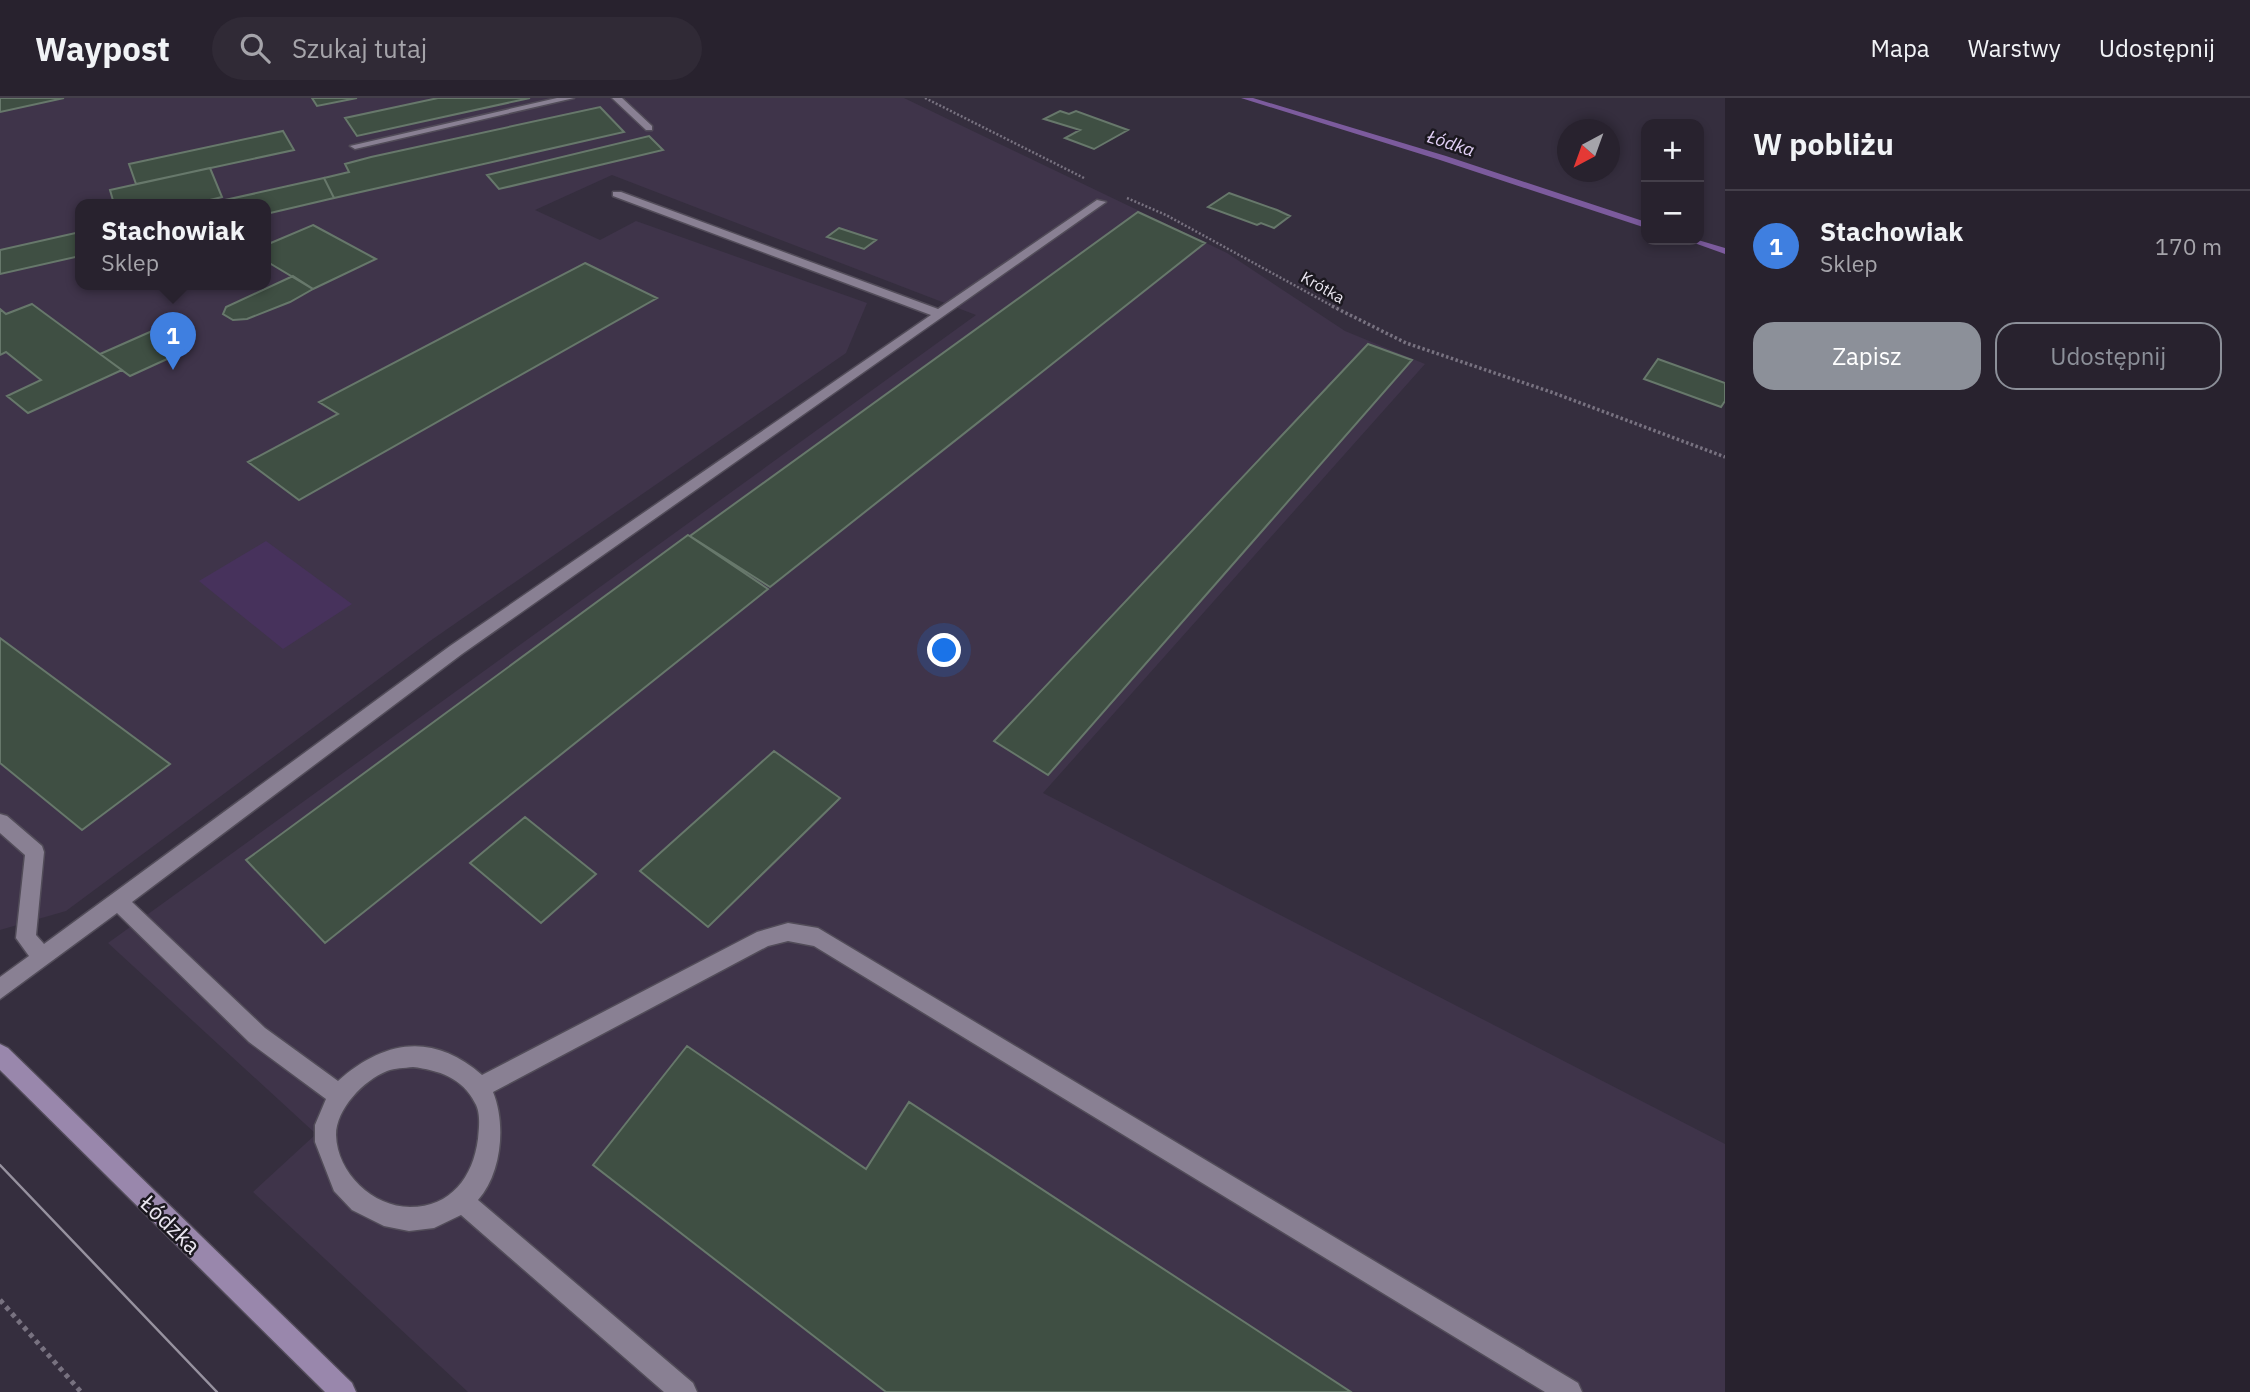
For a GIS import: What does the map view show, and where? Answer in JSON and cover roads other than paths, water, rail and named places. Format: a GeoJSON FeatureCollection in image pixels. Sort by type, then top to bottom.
{"type":"FeatureCollection","features":[{"type":"Feature","properties":{"kind":"main road","name":"Łódzka"},"geometry":{"type":"LineString","coordinates":[[0,1055],[343,1392]]}},
{"type":"Feature","properties":{"kind":"lane"},"geometry":{"type":"LineString","coordinates":[[355,146],[569,98]]}},
{"type":"Feature","properties":{"kind":"lane"},"geometry":{"type":"LineString","coordinates":[[617,98],[649,128]]}},
{"type":"Feature","properties":{"kind":"lane"},"geometry":{"type":"LineString","coordinates":[[617,194],[937,313]]}},
{"type":"Feature","properties":{"kind":"lane"},"geometry":{"type":"LineString","coordinates":[[0,989],[456,650],[937,313],[1101,202]]}},
{"type":"Feature","properties":{"kind":"lane"},"geometry":{"type":"LineString","coordinates":[[0,822],[35,852],[26,938],[43,957]]}},
{"type":"Feature","properties":{"kind":"lane"},"geometry":{"type":"LineString","coordinates":[[119,902],[257,1035],[339,1095]]}},
{"type":"Feature","properties":{"kind":"lane"},"geometry":{"type":"LineString","coordinates":[[479,1088],[764,939],[789,932],[818,937],[1569,1392]]}},
{"type":"Feature","properties":{"kind":"lane"},"geometry":{"type":"LineString","coordinates":[[414,1056],[442,1062],[467,1075],[486,1099],[490,1116],[484,1170],[463,1202],[449,1212],[427,1218],[396,1218],[370,1210],[350,1195],[332,1167],[325,1136],[339,1095],[382,1062],[414,1056]]}},
{"type":"Feature","properties":{"kind":"lane"},"geometry":{"type":"LineString","coordinates":[[463,1202],[684,1392]]}},
{"type":"Feature","properties":{"kind":"waterway","name":"Łódka"},"geometry":{"type":"LineString","coordinates":[[1245,98],[1443,158],[1641,223]]}},
{"type":"Feature","properties":{"kind":"waterway","name":"Łódka"},"geometry":{"type":"LineString","coordinates":[[1704,244],[1725,251]]}},
{"type":"Feature","properties":{"kind":"tram line"},"geometry":{"type":"LineString","coordinates":[[0,1165],[217,1392]]}},
{"type":"Feature","properties":{"kind":"place","name":"Stachowiak"},"geometry":{"type":"Point","coordinates":[173,370]}}]}
